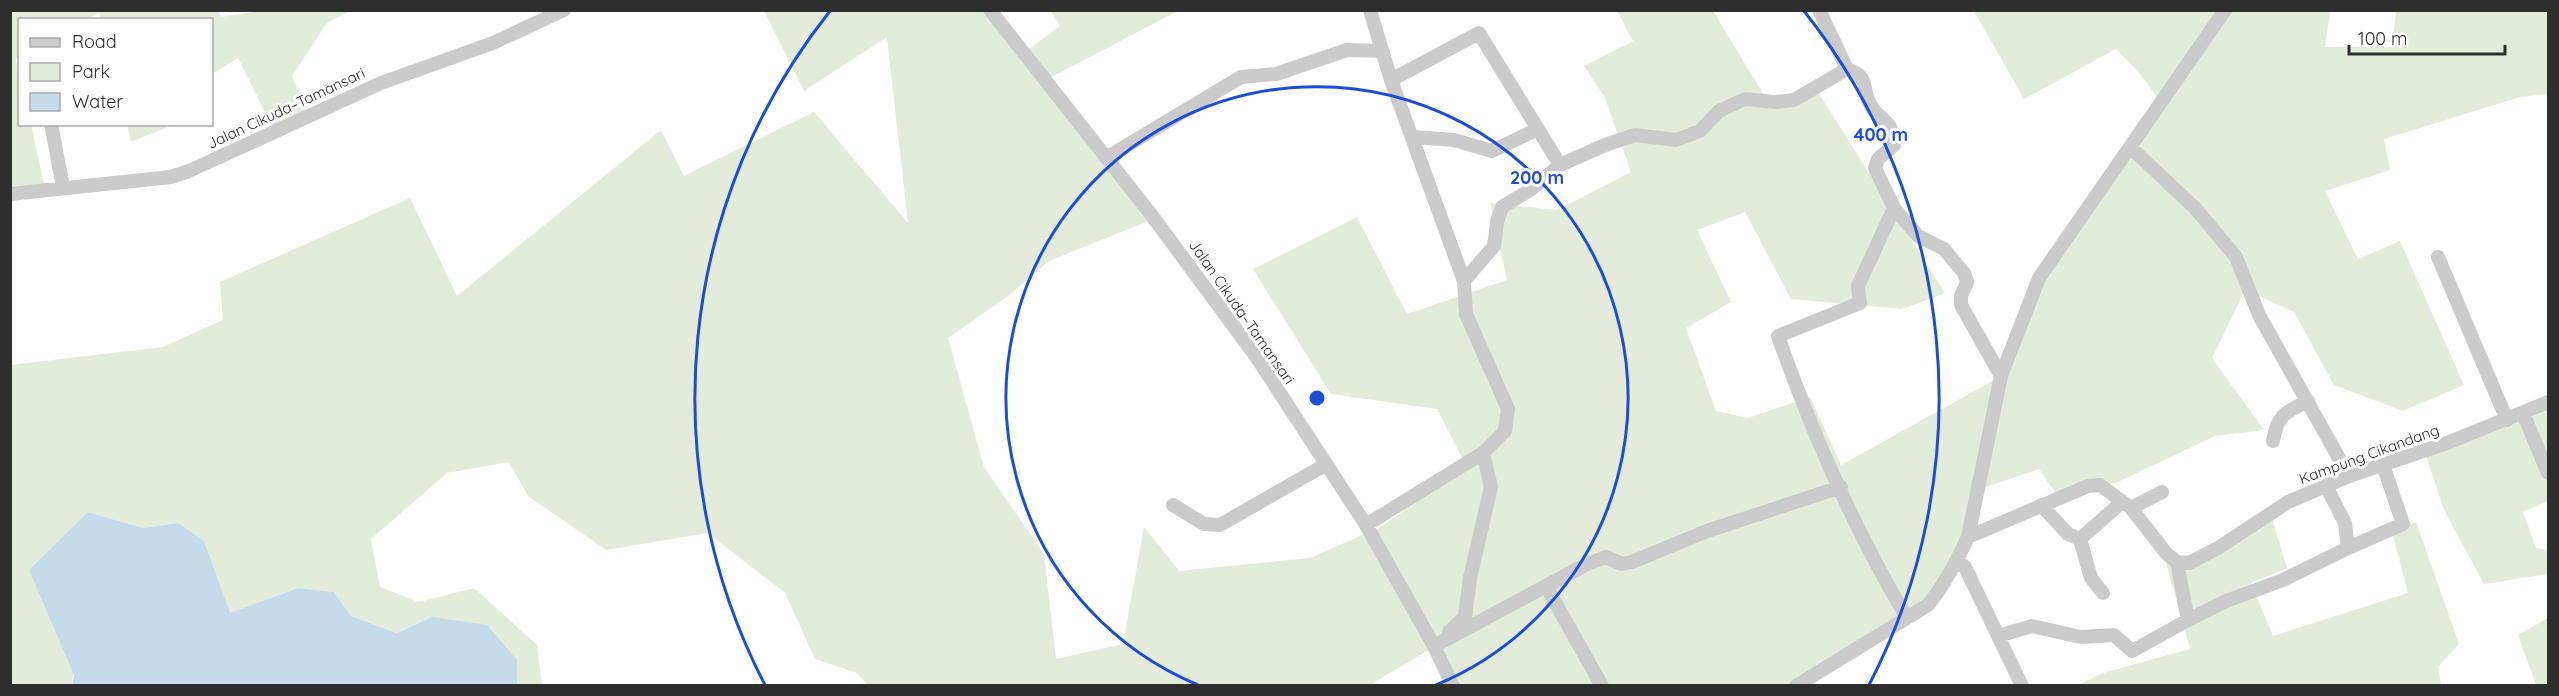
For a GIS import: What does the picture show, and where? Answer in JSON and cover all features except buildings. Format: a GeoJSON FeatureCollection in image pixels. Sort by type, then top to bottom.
{"type":"FeatureCollection","features":[{"type":"Feature","properties":{"kind":"street","name":"Jalan Cikuda–Tamansari"},"geometry":{"type":"LineString","coordinates":[[10,194],[63,186],[171,177],[189,171],[381,83],[493,43],[564,10]]}},
{"type":"Feature","properties":{"kind":"street","name":"Jalan Cikuda–Tamansari"},"geometry":{"type":"LineString","coordinates":[[990,10],[1106,158],[1255,355],[1366,525],[1434,646],[1453,686]]}},
{"type":"Feature","properties":{"kind":"street"},"geometry":{"type":"LineString","coordinates":[[1366,525],[1483,453],[1505,431],[1508,409],[1466,314],[1464,281],[1391,80],[1370,10]]}},
{"type":"Feature","properties":{"kind":"street"},"geometry":{"type":"LineString","coordinates":[[1819,10],[1847,69],[1858,73],[1865,81],[1869,102],[1873,109],[1887,121],[1894,135],[1894,145],[1878,159],[1875,168],[1894,208],[1918,236],[1944,249],[1964,273],[1967,282],[1961,296],[1961,305],[2001,376]]}},
{"type":"Feature","properties":{"kind":"street"},"geometry":{"type":"LineString","coordinates":[[1796,686],[1928,605],[1957,562],[1968,537],[2001,376],[2038,278],[2225,10]]}},
{"type":"Feature","properties":{"kind":"street"},"geometry":{"type":"LineString","coordinates":[[1391,80],[1479,33],[1560,165]]}},
{"type":"Feature","properties":{"kind":"street"},"geometry":{"type":"LineString","coordinates":[[1106,158],[1240,77],[1276,74],[1347,50],[1382,51]]}},
{"type":"Feature","properties":{"kind":"street"},"geometry":{"type":"LineString","coordinates":[[1464,281],[1494,246],[1502,207],[1530,190],[1560,165],[1605,145],[1635,135],[1676,140],[1700,131],[1719,111],[1745,99],[1775,102],[1794,100],[1847,69]]}},
{"type":"Feature","properties":{"kind":"street"},"geometry":{"type":"LineString","coordinates":[[51,126],[63,186]]}},
{"type":"Feature","properties":{"kind":"street"},"geometry":{"type":"LineString","coordinates":[[1413,137],[1454,140],[1492,151],[1538,129]]}},
{"type":"Feature","properties":{"kind":"street"},"geometry":{"type":"LineString","coordinates":[[2130,147],[2195,208],[2236,257],[2259,315],[2349,476]]}},
{"type":"Feature","properties":{"kind":"street"},"geometry":{"type":"LineString","coordinates":[[1894,208],[1858,286],[1860,303],[1778,336],[1802,403],[1877,568],[1907,618]]}},
{"type":"Feature","properties":{"kind":"street"},"geometry":{"type":"LineString","coordinates":[[2438,257],[2506,420]]}},
{"type":"Feature","properties":{"kind":"street"},"geometry":{"type":"LineString","coordinates":[[2273,441],[2276,426],[2285,412],[2308,401]]}},
{"type":"Feature","properties":{"kind":"street","name":"Kampung Cikandang"},"geometry":{"type":"LineString","coordinates":[[2177,562],[2189,563],[2289,502],[2349,476],[2506,420],[2548,402]]}},
{"type":"Feature","properties":{"kind":"street"},"geometry":{"type":"LineString","coordinates":[[2523,413],[2548,473]]}},
{"type":"Feature","properties":{"kind":"street"},"geometry":{"type":"LineString","coordinates":[[1434,646],[1465,617],[1470,578],[1491,487],[1483,453]]}},
{"type":"Feature","properties":{"kind":"street"},"geometry":{"type":"LineString","coordinates":[[1173,505],[1204,524],[1220,525],[1325,465]]}},
{"type":"Feature","properties":{"kind":"street"},"geometry":{"type":"LineString","coordinates":[[1998,636],[2032,626],[2080,637],[2114,635],[2132,651],[2226,601],[2283,580],[2403,524],[2383,465]]}},
{"type":"Feature","properties":{"kind":"street"},"geometry":{"type":"LineString","coordinates":[[1968,537],[2088,486],[2100,485],[2127,505],[2166,553],[2177,562],[2188,620]]}},
{"type":"Feature","properties":{"kind":"street"},"geometry":{"type":"LineString","coordinates":[[2326,486],[2345,523],[2348,548]]}},
{"type":"Feature","properties":{"kind":"street"},"geometry":{"type":"LineString","coordinates":[[1434,646],[1587,564],[1606,557],[1622,564],[1632,562],[1707,531],[1841,487]]}},
{"type":"Feature","properties":{"kind":"street"},"geometry":{"type":"LineString","coordinates":[[2080,539],[2127,505],[2162,492]]}},
{"type":"Feature","properties":{"kind":"street"},"geometry":{"type":"LineString","coordinates":[[2041,505],[2068,534],[2080,539]]}},
{"type":"Feature","properties":{"kind":"street"},"geometry":{"type":"LineString","coordinates":[[2080,539],[2091,578],[2103,593]]}},
{"type":"Feature","properties":{"kind":"street"},"geometry":{"type":"LineString","coordinates":[[1957,562],[1965,567],[2022,686]]}},
{"type":"Feature","properties":{"kind":"street"},"geometry":{"type":"LineString","coordinates":[[1546,586],[1602,686]]}},
{"type":"Feature","properties":{"kind":"green space"},"geometry":{"type":"Polygon","coordinates":[[[218,10],[221,17],[260,11],[349,11],[327,23],[292,76],[308,114],[274,130],[238,58],[213,73],[213,18],[101,18],[99,13],[89,18],[18,18],[18,58],[16,60],[18,126],[31,126],[45,188],[11,194],[11,11],[218,10]]]}},
{"type":"Feature","properties":{"kind":"green space"},"geometry":{"type":"Polygon","coordinates":[[[764,11],[986,11],[1022,54],[1060,26],[1051,11],[1178,11],[1044,81],[1156,218],[1049,261],[1008,296],[948,338],[984,467],[1044,554],[1056,659],[1123,644],[1144,527],[1179,571],[1310,558],[1381,527],[1466,465],[1437,409],[1331,394],[1253,269],[1357,217],[1407,314],[1507,280],[1490,203],[1557,210],[1631,172],[1605,98],[1584,66],[1633,41],[1617,11],[1713,11],[1770,105],[1818,92],[1945,293],[1902,309],[1791,299],[1745,212],[1697,230],[1731,302],[1686,328],[1716,411],[1748,418],[1810,397],[1841,465],[2005,374],[2041,273],[2161,102],[2137,70],[2116,49],[2024,99],[1974,11],[2330,11],[2325,47],[2392,47],[2396,11],[2548,11],[2548,94],[2520,97],[2384,139],[2390,170],[2325,191],[2358,259],[2400,241],[2464,385],[2403,411],[2334,385],[2294,312],[2245,290],[2212,358],[2264,430],[2215,436],[2118,482],[2058,497],[2039,469],[1983,488],[1930,606],[1797,685],[1454,685],[1437,645],[1370,685],[867,685],[857,673],[815,659],[785,593],[708,533],[606,550],[528,496],[509,462],[447,473],[371,539],[380,587],[419,602],[474,588],[537,645],[542,685],[517,685],[517,660],[432,617],[397,633],[351,616],[334,592],[298,588],[229,614],[203,541],[178,523],[143,528],[88,512],[72,685],[11,685],[10,365],[163,347],[223,320],[220,282],[410,198],[457,296],[661,130],[684,176],[814,112],[908,223],[887,37],[804,91],[764,11]]]}},
{"type":"Feature","properties":{"kind":"green space"},"geometry":{"type":"Polygon","coordinates":[[[127,126],[171,126],[131,142],[127,126]]]}},
{"type":"Feature","properties":{"kind":"green space"},"geometry":{"type":"Polygon","coordinates":[[[2548,404],[2548,501],[2523,512],[2536,548],[2548,550],[2548,574],[2484,584],[2444,510],[2426,456],[2548,404]]]}},
{"type":"Feature","properties":{"kind":"green space"},"geometry":{"type":"Polygon","coordinates":[[[2271,515],[2287,568],[2251,583],[2273,636],[2408,593],[2392,532],[2416,522],[2459,644],[2438,667],[2441,685],[2076,686],[2103,673],[2190,649],[2165,559],[2223,549],[2271,515]]]}},
{"type":"Feature","properties":{"kind":"green space"},"geometry":{"type":"Polygon","coordinates":[[[2548,618],[2548,685],[2536,685],[2518,635],[2548,618]]]}},
{"type":"Feature","properties":{"kind":"water"},"geometry":{"type":"Polygon","coordinates":[[[88,512],[143,528],[178,523],[204,541],[230,613],[298,588],[334,592],[351,616],[397,633],[432,617],[487,625],[517,660],[517,685],[72,685],[74,675],[29,570],[88,512]]]}}]}
